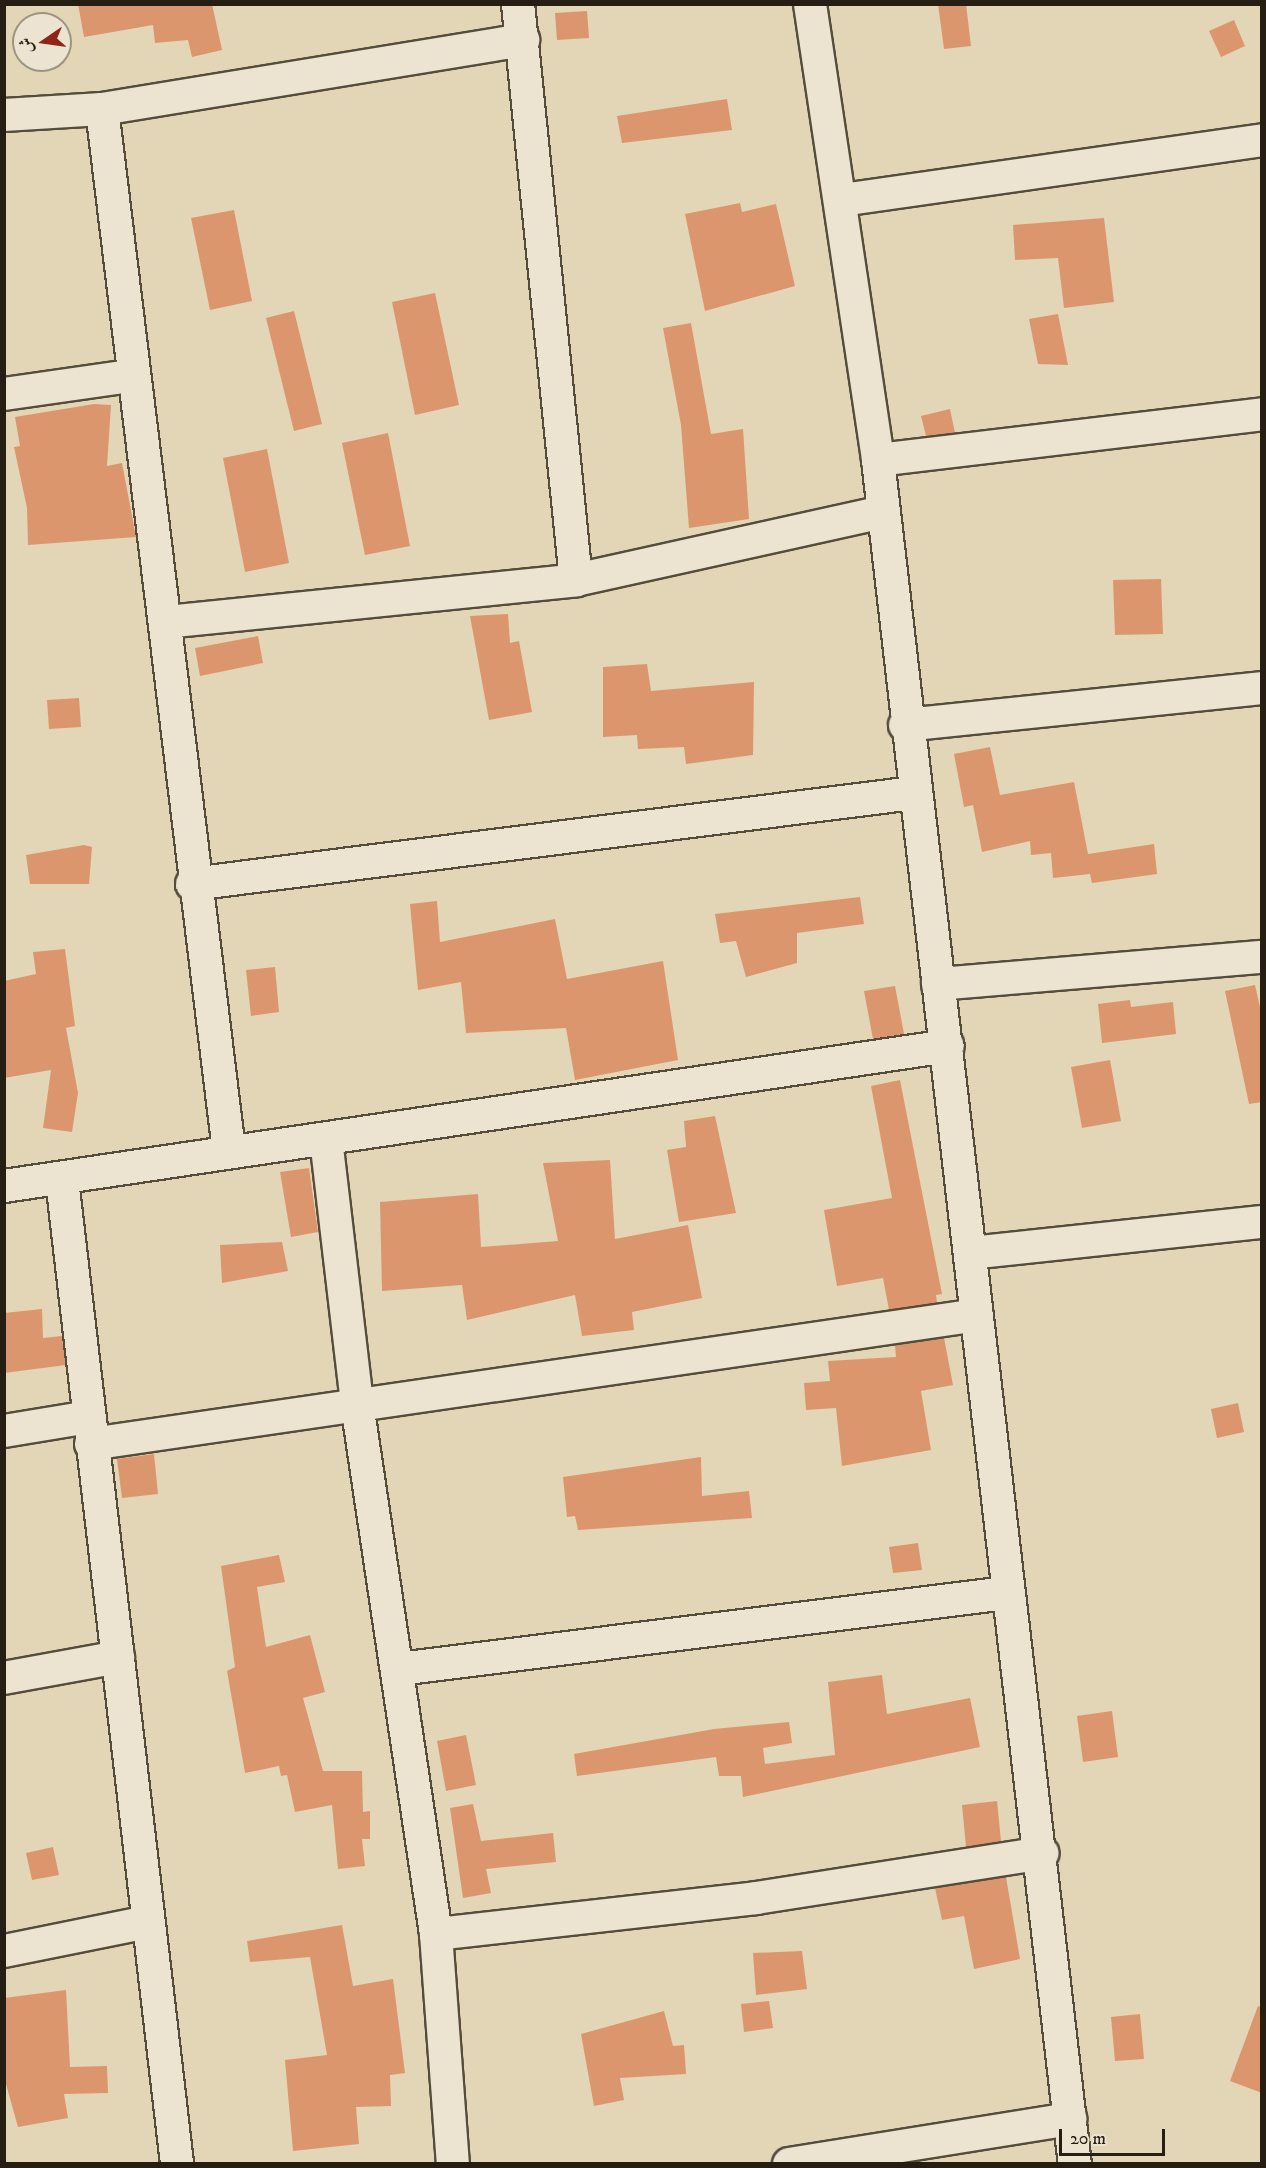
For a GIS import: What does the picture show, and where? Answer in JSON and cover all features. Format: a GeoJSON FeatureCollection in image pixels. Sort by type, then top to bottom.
{"type":"FeatureCollection","features":[{"type":"Feature","properties":{"kind":"street"},"geometry":{"type":"LineString","coordinates":[[518,4],[576,580]]}},
{"type":"Feature","properties":{"kind":"street"},"geometry":{"type":"LineString","coordinates":[[810,4],[842,200],[878,460],[904,725],[948,1046],[1006,1593],[1042,1853],[1075,2163]]}},
{"type":"Feature","properties":{"kind":"street"},"geometry":{"type":"LineString","coordinates":[[4,116],[102,109],[523,40]]}},
{"type":"Feature","properties":{"kind":"street"},"geometry":{"type":"LineString","coordinates":[[102,109],[131,376],[166,622],[192,884],[229,1150]]}},
{"type":"Feature","properties":{"kind":"street"},"geometry":{"type":"LineString","coordinates":[[842,200],[1262,140]]}},
{"type":"Feature","properties":{"kind":"street"},"geometry":{"type":"LineString","coordinates":[[4,394],[131,376]]}},
{"type":"Feature","properties":{"kind":"street"},"geometry":{"type":"LineString","coordinates":[[878,460],[1262,414]]}},
{"type":"Feature","properties":{"kind":"street"},"geometry":{"type":"LineString","coordinates":[[166,622],[576,580],[883,512]]}},
{"type":"Feature","properties":{"kind":"street"},"geometry":{"type":"LineString","coordinates":[[904,725],[1262,688]]}},
{"type":"Feature","properties":{"kind":"street"},"geometry":{"type":"LineString","coordinates":[[192,884],[913,793]]}},
{"type":"Feature","properties":{"kind":"street"},"geometry":{"type":"LineString","coordinates":[[938,984],[1262,957]]}},
{"type":"Feature","properties":{"kind":"street"},"geometry":{"type":"LineString","coordinates":[[4,1186],[62,1180],[229,1150],[326,1139],[948,1046]]}},
{"type":"Feature","properties":{"kind":"street"},"geometry":{"type":"LineString","coordinates":[[326,1139],[357,1404],[399,1669],[436,1934],[453,2163]]}},
{"type":"Feature","properties":{"kind":"street"},"geometry":{"type":"LineString","coordinates":[[62,1180],[177,2163]]}},
{"type":"Feature","properties":{"kind":"street"},"geometry":{"type":"LineString","coordinates":[[970,1253],[1262,1221]]}},
{"type":"Feature","properties":{"kind":"street"},"geometry":{"type":"LineString","coordinates":[[4,1431],[90,1431],[357,1404],[977,1315]]}},
{"type":"Feature","properties":{"kind":"street"},"geometry":{"type":"LineString","coordinates":[[399,1669],[1006,1593]]}},
{"type":"Feature","properties":{"kind":"street"},"geometry":{"type":"LineString","coordinates":[[4,1678],[118,1657]]}},
{"type":"Feature","properties":{"kind":"street"},"geometry":{"type":"LineString","coordinates":[[436,1934],[756,1898],[1042,1853]]}},
{"type":"Feature","properties":{"kind":"street"},"geometry":{"type":"LineString","coordinates":[[4,1951],[148,1922]]}},
{"type":"Feature","properties":{"kind":"street"},"geometry":{"type":"LineString","coordinates":[[789,2163],[1070,2119]]}},
{"type":"Feature","properties":{"kind":"building"},"geometry":{"type":"Polygon","coordinates":[[[78,4],[212,4],[222,50],[192,57],[188,40],[155,43],[153,25],[84,37],[78,4]]]}},
{"type":"Feature","properties":{"kind":"building"},"geometry":{"type":"Polygon","coordinates":[[[938,4],[966,4],[971,46],[944,49],[938,4]]]}},
{"type":"Feature","properties":{"kind":"building"},"geometry":{"type":"Polygon","coordinates":[[[587,11],[589,38],[557,40],[555,13],[587,11]]]}},
{"type":"Feature","properties":{"kind":"building"},"geometry":{"type":"Polygon","coordinates":[[[1234,20],[1245,46],[1221,57],[1209,31],[1234,20]]]}},
{"type":"Feature","properties":{"kind":"building"},"geometry":{"type":"Polygon","coordinates":[[[727,99],[732,130],[622,143],[617,116],[727,99]]]}},
{"type":"Feature","properties":{"kind":"building"},"geometry":{"type":"Polygon","coordinates":[[[740,203],[742,212],[776,204],[795,286],[705,311],[685,214],[740,203]]]}},
{"type":"Feature","properties":{"kind":"building"},"geometry":{"type":"Polygon","coordinates":[[[234,210],[252,301],[210,310],[191,218],[234,210]]]}},
{"type":"Feature","properties":{"kind":"building"},"geometry":{"type":"Polygon","coordinates":[[[1104,218],[1114,302],[1064,308],[1058,258],[1015,260],[1013,225],[1104,218]]]}},
{"type":"Feature","properties":{"kind":"building"},"geometry":{"type":"Polygon","coordinates":[[[435,293],[459,405],[415,415],[392,302],[435,293]]]}},
{"type":"Feature","properties":{"kind":"building"},"geometry":{"type":"Polygon","coordinates":[[[294,311],[322,424],[294,431],[266,318],[294,311]]]}},
{"type":"Feature","properties":{"kind":"building"},"geometry":{"type":"Polygon","coordinates":[[[1058,314],[1068,365],[1038,364],[1029,319],[1058,314]]]}},
{"type":"Feature","properties":{"kind":"building"},"geometry":{"type":"Polygon","coordinates":[[[691,323],[711,434],[743,429],[749,519],[689,528],[681,425],[663,328],[691,323]]]}},
{"type":"Feature","properties":{"kind":"building"},"geometry":{"type":"Polygon","coordinates":[[[94,404],[111,405],[107,466],[122,463],[136,537],[28,545],[27,508],[14,447],[20,446],[15,417],[94,404]]]}},
{"type":"Feature","properties":{"kind":"building"},"geometry":{"type":"Polygon","coordinates":[[[950,409],[955,433],[926,436],[921,416],[950,409]]]}},
{"type":"Feature","properties":{"kind":"building"},"geometry":{"type":"Polygon","coordinates":[[[388,433],[410,546],[365,555],[342,443],[388,433]]]}},
{"type":"Feature","properties":{"kind":"building"},"geometry":{"type":"Polygon","coordinates":[[[267,449],[289,563],[245,572],[223,458],[267,449]]]}},
{"type":"Feature","properties":{"kind":"building"},"geometry":{"type":"Polygon","coordinates":[[[1161,579],[1163,634],[1115,635],[1113,580],[1161,579]]]}},
{"type":"Feature","properties":{"kind":"building"},"geometry":{"type":"Polygon","coordinates":[[[508,614],[510,643],[519,641],[532,712],[489,720],[470,616],[508,614]]]}},
{"type":"Feature","properties":{"kind":"building"},"geometry":{"type":"Polygon","coordinates":[[[258,636],[263,663],[200,676],[195,648],[258,636]]]}},
{"type":"Feature","properties":{"kind":"building"},"geometry":{"type":"Polygon","coordinates":[[[647,664],[651,691],[754,682],[753,755],[686,764],[684,747],[638,749],[637,735],[603,737],[603,667],[647,664]]]}},
{"type":"Feature","properties":{"kind":"building"},"geometry":{"type":"Polygon","coordinates":[[[79,698],[81,727],[49,729],[47,700],[79,698]]]}},
{"type":"Feature","properties":{"kind":"building"},"geometry":{"type":"Polygon","coordinates":[[[990,747],[1000,795],[1074,782],[1088,854],[1154,844],[1157,874],[1092,883],[1090,874],[1053,878],[1051,853],[1031,855],[1030,841],[982,852],[973,805],[964,807],[954,754],[990,747]]]}},
{"type":"Feature","properties":{"kind":"building"},"geometry":{"type":"Polygon","coordinates":[[[84,845],[92,847],[89,884],[30,884],[26,855],[84,845]]]}},
{"type":"Feature","properties":{"kind":"building"},"geometry":{"type":"Polygon","coordinates":[[[860,897],[864,924],[797,933],[797,963],[746,977],[736,941],[720,943],[715,914],[860,897]]]}},
{"type":"Feature","properties":{"kind":"building"},"geometry":{"type":"Polygon","coordinates":[[[437,901],[440,942],[555,919],[567,979],[663,961],[678,1060],[575,1080],[566,1028],[466,1033],[461,982],[418,990],[410,904],[437,901]]]}},
{"type":"Feature","properties":{"kind":"building"},"geometry":{"type":"Polygon","coordinates":[[[65,949],[75,1026],[66,1028],[78,1093],[72,1132],[43,1128],[51,1070],[4,1078],[4,981],[36,974],[33,952],[65,949]]]}},
{"type":"Feature","properties":{"kind":"building"},"geometry":{"type":"Polygon","coordinates":[[[275,967],[279,1012],[251,1016],[246,970],[275,967]]]}},
{"type":"Feature","properties":{"kind":"building"},"geometry":{"type":"Polygon","coordinates":[[[1255,985],[1262,1016],[1262,1102],[1249,1104],[1225,991],[1255,985]]]}},
{"type":"Feature","properties":{"kind":"building"},"geometry":{"type":"Polygon","coordinates":[[[895,986],[904,1034],[873,1039],[864,991],[895,986]]]}},
{"type":"Feature","properties":{"kind":"building"},"geometry":{"type":"Polygon","coordinates":[[[1130,1000],[1131,1007],[1173,1002],[1176,1034],[1102,1043],[1098,1004],[1130,1000]]]}},
{"type":"Feature","properties":{"kind":"building"},"geometry":{"type":"Polygon","coordinates":[[[1110,1060],[1121,1121],[1082,1128],[1071,1067],[1110,1060]]]}},
{"type":"Feature","properties":{"kind":"building"},"geometry":{"type":"Polygon","coordinates":[[[900,1080],[942,1294],[936,1295],[937,1303],[889,1310],[883,1278],[837,1286],[824,1210],[892,1198],[871,1086],[900,1080]]]}},
{"type":"Feature","properties":{"kind":"building"},"geometry":{"type":"Polygon","coordinates":[[[715,1116],[736,1213],[679,1222],[667,1150],[686,1147],[684,1121],[715,1116]]]}},
{"type":"Feature","properties":{"kind":"building"},"geometry":{"type":"Polygon","coordinates":[[[610,1160],[615,1239],[688,1225],[702,1298],[632,1312],[634,1330],[582,1336],[575,1295],[467,1320],[462,1285],[382,1291],[380,1202],[478,1194],[481,1247],[558,1241],[543,1163],[610,1160]]]}},
{"type":"Feature","properties":{"kind":"building"},"geometry":{"type":"Polygon","coordinates":[[[309,1168],[318,1232],[291,1237],[280,1172],[309,1168]]]}},
{"type":"Feature","properties":{"kind":"building"},"geometry":{"type":"Polygon","coordinates":[[[282,1242],[288,1271],[222,1283],[220,1245],[282,1242]]]}},
{"type":"Feature","properties":{"kind":"building"},"geometry":{"type":"Polygon","coordinates":[[[42,1309],[43,1338],[62,1336],[66,1365],[4,1373],[4,1313],[42,1309]]]}},
{"type":"Feature","properties":{"kind":"building"},"geometry":{"type":"Polygon","coordinates":[[[944,1338],[953,1385],[921,1391],[931,1450],[842,1466],[836,1408],[806,1410],[804,1383],[830,1381],[828,1361],[896,1357],[895,1345],[944,1338]]]}},
{"type":"Feature","properties":{"kind":"building"},"geometry":{"type":"Polygon","coordinates":[[[1238,1403],[1244,1432],[1217,1438],[1211,1409],[1238,1403]]]}},
{"type":"Feature","properties":{"kind":"building"},"geometry":{"type":"Polygon","coordinates":[[[154,1454],[158,1494],[122,1498],[117,1459],[154,1454]]]}},
{"type":"Feature","properties":{"kind":"building"},"geometry":{"type":"Polygon","coordinates":[[[701,1457],[702,1496],[749,1491],[752,1518],[578,1530],[575,1516],[567,1517],[563,1477],[701,1457]]]}},
{"type":"Feature","properties":{"kind":"building"},"geometry":{"type":"Polygon","coordinates":[[[918,1543],[922,1570],[893,1573],[889,1547],[918,1543]]]}},
{"type":"Feature","properties":{"kind":"building"},"geometry":{"type":"Polygon","coordinates":[[[279,1555],[285,1582],[257,1587],[266,1647],[310,1635],[325,1692],[303,1698],[323,1771],[362,1771],[363,1812],[370,1811],[370,1839],[362,1839],[365,1866],[338,1869],[332,1805],[295,1812],[287,1775],[281,1776],[279,1766],[245,1773],[227,1671],[235,1667],[221,1566],[279,1555]]]}},
{"type":"Feature","properties":{"kind":"building"},"geometry":{"type":"Polygon","coordinates":[[[882,1675],[887,1714],[970,1698],[980,1747],[743,1797],[741,1776],[719,1776],[716,1757],[577,1776],[574,1754],[714,1729],[789,1722],[792,1743],[763,1748],[765,1764],[835,1755],[828,1682],[882,1675]]]}},
{"type":"Feature","properties":{"kind":"building"},"geometry":{"type":"Polygon","coordinates":[[[1112,1711],[1118,1757],[1083,1762],[1077,1716],[1112,1711]]]}},
{"type":"Feature","properties":{"kind":"building"},"geometry":{"type":"Polygon","coordinates":[[[466,1735],[476,1785],[446,1791],[437,1741],[466,1735]]]}},
{"type":"Feature","properties":{"kind":"building"},"geometry":{"type":"Polygon","coordinates":[[[997,1801],[1001,1841],[966,1847],[962,1805],[997,1801]]]}},
{"type":"Feature","properties":{"kind":"building"},"geometry":{"type":"Polygon","coordinates":[[[473,1804],[481,1841],[553,1833],[556,1862],[486,1869],[491,1893],[463,1898],[450,1808],[473,1804]]]}},
{"type":"Feature","properties":{"kind":"building"},"geometry":{"type":"Polygon","coordinates":[[[53,1847],[59,1875],[32,1880],[26,1853],[53,1847]]]}},
{"type":"Feature","properties":{"kind":"building"},"geometry":{"type":"Polygon","coordinates":[[[1006,1877],[1020,1959],[974,1969],[964,1916],[942,1920],[935,1888],[1006,1877]]]}},
{"type":"Feature","properties":{"kind":"building"},"geometry":{"type":"Polygon","coordinates":[[[342,1925],[353,1986],[393,1979],[405,2073],[390,2075],[391,2106],[356,2107],[359,2144],[293,2151],[285,2060],[327,2055],[310,1957],[250,1962],[247,1941],[342,1925]]]}},
{"type":"Feature","properties":{"kind":"building"},"geometry":{"type":"Polygon","coordinates":[[[802,1951],[807,1989],[756,1995],[753,1953],[802,1951]]]}},
{"type":"Feature","properties":{"kind":"building"},"geometry":{"type":"Polygon","coordinates":[[[66,1990],[70,2067],[107,2066],[108,2093],[64,2094],[68,2118],[18,2127],[4,2077],[4,1998],[66,1990]]]}},
{"type":"Feature","properties":{"kind":"building"},"geometry":{"type":"Polygon","coordinates":[[[769,2001],[773,2028],[744,2032],[741,2004],[769,2001]]]}},
{"type":"Feature","properties":{"kind":"building"},"geometry":{"type":"Polygon","coordinates":[[[1258,2006],[1262,2007],[1262,2093],[1230,2081],[1258,2006]]]}},
{"type":"Feature","properties":{"kind":"building"},"geometry":{"type":"Polygon","coordinates":[[[664,2011],[673,2046],[684,2045],[686,2074],[620,2078],[624,2100],[594,2106],[581,2034],[664,2011]]]}},
{"type":"Feature","properties":{"kind":"building"},"geometry":{"type":"Polygon","coordinates":[[[1140,2014],[1144,2059],[1115,2061],[1111,2017],[1140,2014]]]}}]}
